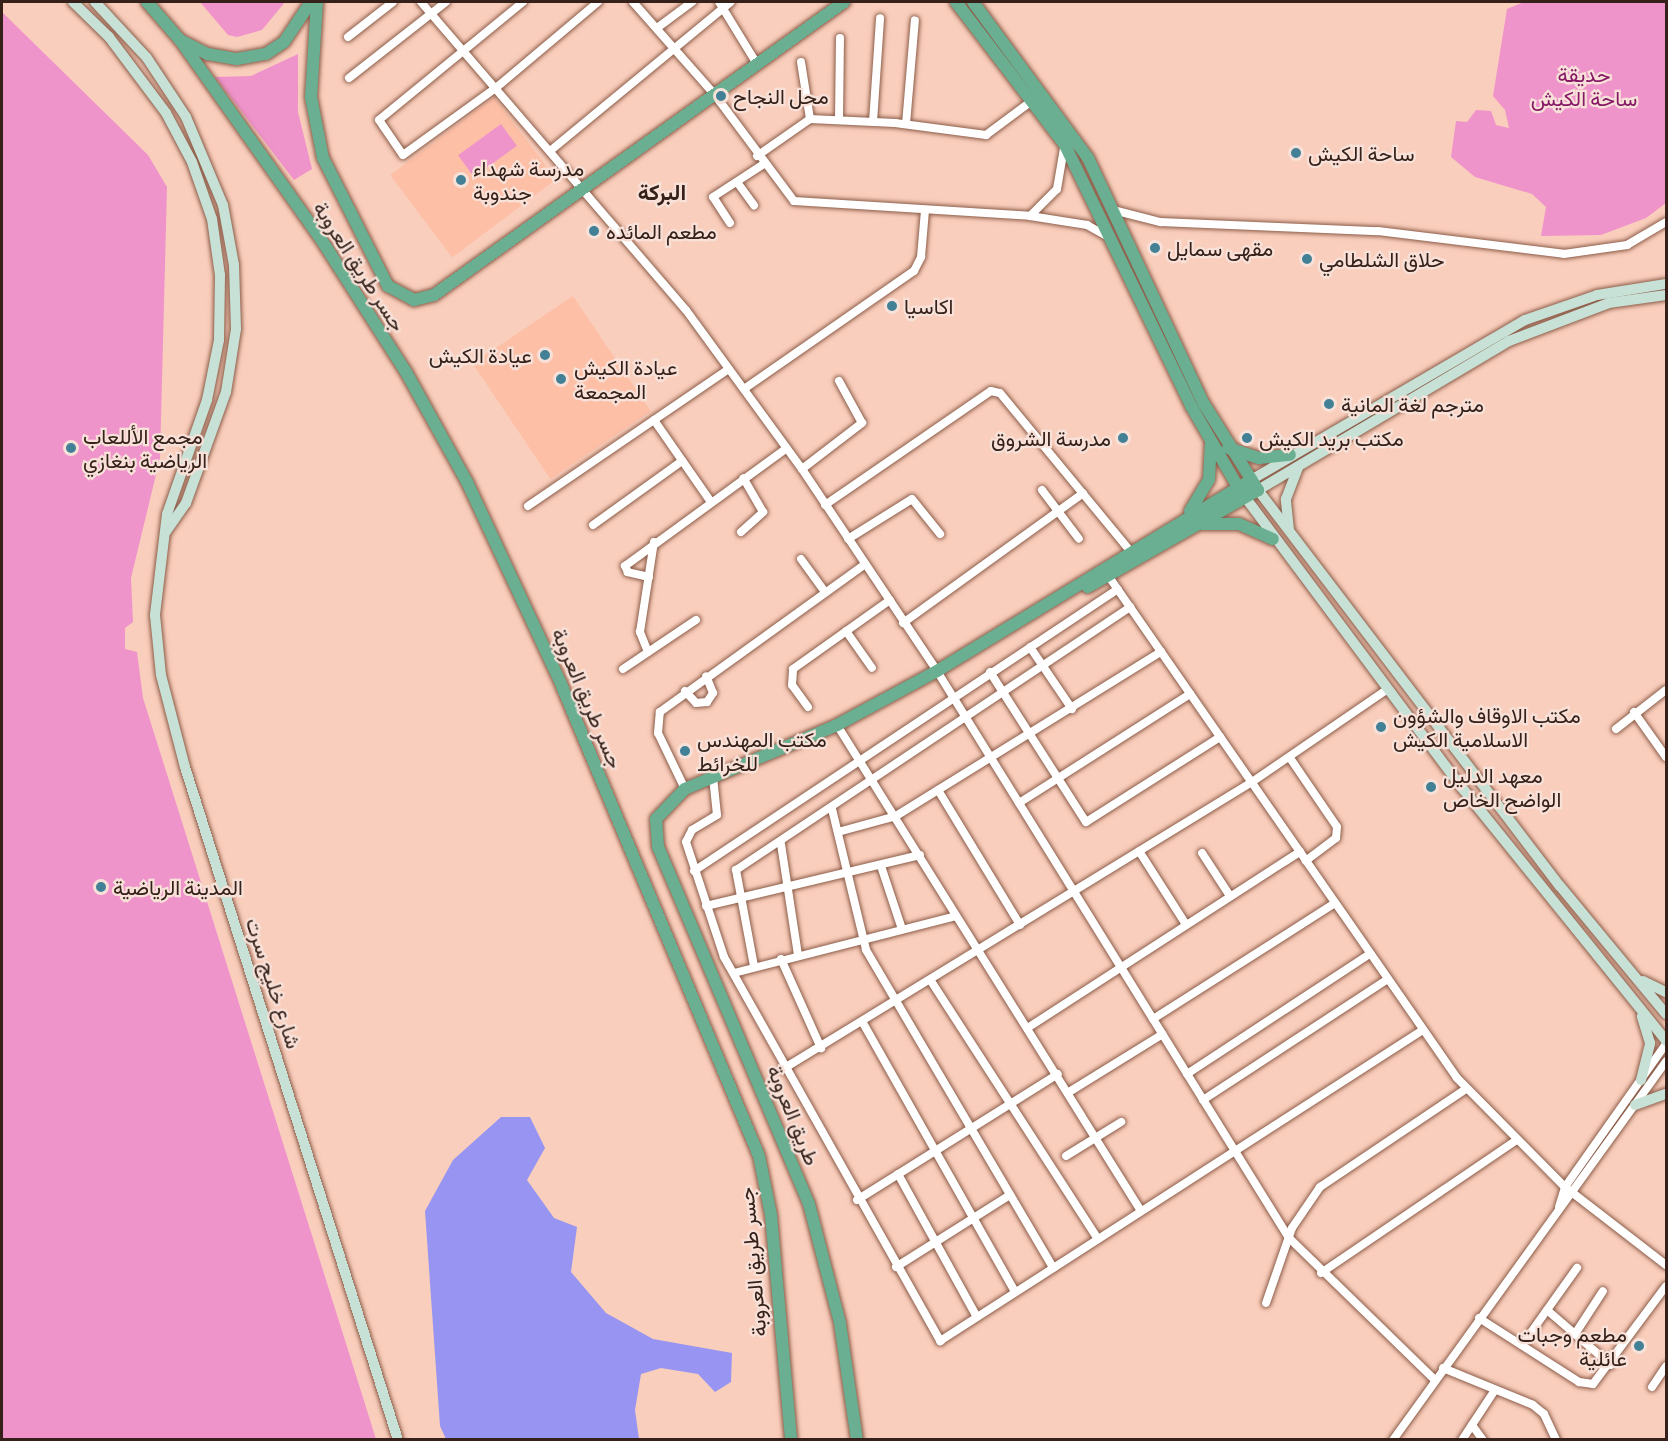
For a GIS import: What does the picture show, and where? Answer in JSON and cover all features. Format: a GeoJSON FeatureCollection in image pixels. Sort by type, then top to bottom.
{"type":"FeatureCollection","features":[{"type":"Feature","properties":{"kind":"highway","name":"جسر طريق العروبة"},"geometry":{"type":"LineString","coordinates":[[147,2],[180,40],[319,236],[406,372],[467,482],[561,684],[756,1146],[771,1215],[791,1440]]}},
{"type":"Feature","properties":{"kind":"highway"},"geometry":{"type":"LineString","coordinates":[[180,40],[217,57],[257,57],[292,34],[311,2]]}},
{"type":"Feature","properties":{"kind":"highway"},"geometry":{"type":"LineString","coordinates":[[317,2],[311,97],[328,173],[388,286],[414,300],[434,295],[840,2]]}},
{"type":"Feature","properties":{"kind":"highway"},"geometry":{"type":"LineString","coordinates":[[956,2],[1033,100],[1065,145],[1211,443],[1242,492]]}},
{"type":"Feature","properties":{"kind":"highway"},"geometry":{"type":"LineString","coordinates":[[685,789],[837,725],[937,672],[1025,617],[1198,524],[1254,485],[1228,448],[1113,210],[1071,129],[973,2]]}},
{"type":"Feature","properties":{"kind":"highway"},"geometry":{"type":"LineString","coordinates":[[1183,518],[1209,479],[1211,443]]}},
{"type":"Feature","properties":{"kind":"highway"},"geometry":{"type":"LineString","coordinates":[[1228,448],[1259,458],[1290,455]]}},
{"type":"Feature","properties":{"kind":"highway"},"geometry":{"type":"LineString","coordinates":[[1106,572],[1131,552],[1183,518],[1242,492]]}},
{"type":"Feature","properties":{"kind":"highway"},"geometry":{"type":"LineString","coordinates":[[1198,524],[1239,524],[1273,539]]}},
{"type":"Feature","properties":{"kind":"highway","name":"طريق العروبة"},"geometry":{"type":"LineString","coordinates":[[685,789],[656,819],[658,847],[809,1204],[840,1323],[857,1440]]}},
{"type":"Feature","properties":{"kind":"main road","name":"شارع خليج سرت"},"geometry":{"type":"LineString","coordinates":[[73,2],[128,61],[180,136],[203,191],[217,245],[221,305],[213,380],[171,497],[155,615],[167,707],[398,1440]]}},
{"type":"Feature","properties":{"kind":"main road","name":"شارع خليج سرت"},"geometry":{"type":"LineString","coordinates":[[95,2],[147,58],[186,117],[223,205],[234,265],[236,329],[226,392],[186,503],[165,532]]}},
{"type":"Feature","properties":{"kind":"main road"},"geometry":{"type":"LineString","coordinates":[[1646,286],[1666,275]]}},
{"type":"Feature","properties":{"kind":"main road"},"geometry":{"type":"LineString","coordinates":[[1254,485],[1290,455],[1494,335],[1575,301],[1666,284]]}},
{"type":"Feature","properties":{"kind":"main road"},"geometry":{"type":"LineString","coordinates":[[1254,485],[1300,465],[1528,331],[1609,303],[1666,295]]}},
{"type":"Feature","properties":{"kind":"main road"},"geometry":{"type":"LineString","coordinates":[[1290,536],[1286,499],[1300,465]]}},
{"type":"Feature","properties":{"kind":"main road"},"geometry":{"type":"LineString","coordinates":[[1254,485],[1290,536],[1666,1014]]}},
{"type":"Feature","properties":{"kind":"main road"},"geometry":{"type":"LineString","coordinates":[[1242,492],[1273,539],[1388,689],[1666,1042]]}},
{"type":"Feature","properties":{"kind":"main road"},"geometry":{"type":"LineString","coordinates":[[1634,974],[1666,992]]}},
{"type":"Feature","properties":{"kind":"main road"},"geometry":{"type":"LineString","coordinates":[[1639,1007],[1650,1043],[1641,1080]]}},
{"type":"Feature","properties":{"kind":"main road"},"geometry":{"type":"LineString","coordinates":[[1635,1105],[1666,1094]]}},
{"type":"Feature","properties":{"kind":"street"},"geometry":{"type":"LineString","coordinates":[[348,37],[393,2]]}},
{"type":"Feature","properties":{"kind":"street"},"geometry":{"type":"LineString","coordinates":[[421,2],[583,188],[729,369],[802,469],[953,697],[1289,1238],[1321,1273],[1435,1380]]}},
{"type":"Feature","properties":{"kind":"street"},"geometry":{"type":"LineString","coordinates":[[349,78],[446,2]]}},
{"type":"Feature","properties":{"kind":"street"},"geometry":{"type":"LineString","coordinates":[[523,2],[379,120],[403,155],[497,87],[598,2]]}},
{"type":"Feature","properties":{"kind":"street"},"geometry":{"type":"LineString","coordinates":[[633,2],[675,47],[714,95],[762,165],[789,199],[801,204],[1030,216],[1087,225],[1109,238]]}},
{"type":"Feature","properties":{"kind":"street"},"geometry":{"type":"LineString","coordinates":[[657,28],[692,2]]}},
{"type":"Feature","properties":{"kind":"street"},"geometry":{"type":"LineString","coordinates":[[550,151],[675,47],[720,5],[731,2]]}},
{"type":"Feature","properties":{"kind":"street"},"geometry":{"type":"LineString","coordinates":[[720,5],[757,64]]}},
{"type":"Feature","properties":{"kind":"street"},"geometry":{"type":"LineString","coordinates":[[873,122],[880,18]]}},
{"type":"Feature","properties":{"kind":"street"},"geometry":{"type":"LineString","coordinates":[[906,124],[915,20]]}},
{"type":"Feature","properties":{"kind":"street"},"geometry":{"type":"LineString","coordinates":[[839,119],[840,38]]}},
{"type":"Feature","properties":{"kind":"street"},"geometry":{"type":"LineString","coordinates":[[801,62],[810,119]]}},
{"type":"Feature","properties":{"kind":"street"},"geometry":{"type":"LineString","coordinates":[[757,156],[810,119],[906,124],[986,135],[1033,100]]}},
{"type":"Feature","properties":{"kind":"street"},"geometry":{"type":"LineString","coordinates":[[1030,216],[1057,189],[1065,145]]}},
{"type":"Feature","properties":{"kind":"street"},"geometry":{"type":"LineString","coordinates":[[730,223],[713,197],[762,165]]}},
{"type":"Feature","properties":{"kind":"street"},"geometry":{"type":"LineString","coordinates":[[737,182],[754,205]]}},
{"type":"Feature","properties":{"kind":"street"},"geometry":{"type":"LineString","coordinates":[[744,389],[914,271],[921,257],[925,210]]}},
{"type":"Feature","properties":{"kind":"street"},"geometry":{"type":"LineString","coordinates":[[1113,210],[1160,222],[1378,231],[1564,254],[1627,245],[1666,222]]}},
{"type":"Feature","properties":{"kind":"street"},"geometry":{"type":"LineString","coordinates":[[528,506],[729,369]]}},
{"type":"Feature","properties":{"kind":"street"},"geometry":{"type":"LineString","coordinates":[[802,469],[862,423],[839,381]]}},
{"type":"Feature","properties":{"kind":"street"},"geometry":{"type":"LineString","coordinates":[[825,505],[991,391],[1000,393],[1131,552]]}},
{"type":"Feature","properties":{"kind":"street"},"geometry":{"type":"LineString","coordinates":[[654,420],[711,502]]}},
{"type":"Feature","properties":{"kind":"street"},"geometry":{"type":"LineString","coordinates":[[649,577],[628,572],[625,566],[654,542],[787,448]]}},
{"type":"Feature","properties":{"kind":"street"},"geometry":{"type":"LineString","coordinates":[[593,525],[682,461]]}},
{"type":"Feature","properties":{"kind":"street"},"geometry":{"type":"LineString","coordinates":[[741,532],[763,512],[743,478]]}},
{"type":"Feature","properties":{"kind":"street"},"geometry":{"type":"LineString","coordinates":[[1042,490],[1078,539]]}},
{"type":"Feature","properties":{"kind":"street"},"geometry":{"type":"LineString","coordinates":[[903,623],[1083,493]]}},
{"type":"Feature","properties":{"kind":"street"},"geometry":{"type":"LineString","coordinates":[[848,539],[912,499],[940,534]]}},
{"type":"Feature","properties":{"kind":"street"},"geometry":{"type":"LineString","coordinates":[[648,652],[640,632],[654,542]]}},
{"type":"Feature","properties":{"kind":"street"},"geometry":{"type":"LineString","coordinates":[[801,559],[825,592]]}},
{"type":"Feature","properties":{"kind":"street"},"geometry":{"type":"LineString","coordinates":[[685,789],[656,724],[663,708],[865,564]]}},
{"type":"Feature","properties":{"kind":"street"},"geometry":{"type":"LineString","coordinates":[[1106,572],[1466,1089],[1565,1187],[1666,1265]]}},
{"type":"Feature","properties":{"kind":"street"},"geometry":{"type":"LineString","coordinates":[[694,871],[858,759],[1118,589]]}},
{"type":"Feature","properties":{"kind":"street"},"geometry":{"type":"LineString","coordinates":[[808,707],[792,685],[790,674],[890,600]]}},
{"type":"Feature","properties":{"kind":"street"},"geometry":{"type":"LineString","coordinates":[[754,966],[735,871],[832,809],[1130,607]]}},
{"type":"Feature","properties":{"kind":"street"},"geometry":{"type":"LineString","coordinates":[[623,669],[696,620]]}},
{"type":"Feature","properties":{"kind":"street"},"geometry":{"type":"LineString","coordinates":[[846,631],[872,668]]}},
{"type":"Feature","properties":{"kind":"street"},"geometry":{"type":"LineString","coordinates":[[1030,647],[1072,709]]}},
{"type":"Feature","properties":{"kind":"street"},"geometry":{"type":"LineString","coordinates":[[838,832],[896,816],[1031,735],[1161,652]]}},
{"type":"Feature","properties":{"kind":"street"},"geometry":{"type":"LineString","coordinates":[[990,672],[1086,822],[1220,737]]}},
{"type":"Feature","properties":{"kind":"street"},"geometry":{"type":"LineString","coordinates":[[685,691],[696,703],[707,702],[713,693],[706,676]]}},
{"type":"Feature","properties":{"kind":"street"},"geometry":{"type":"LineString","coordinates":[[783,1069],[899,1003],[979,950],[1290,758],[1388,689]]}},
{"type":"Feature","properties":{"kind":"street"},"geometry":{"type":"LineString","coordinates":[[1616,729],[1634,712],[1666,690]]}},
{"type":"Feature","properties":{"kind":"street"},"geometry":{"type":"LineString","coordinates":[[1019,804],[1190,694]]}},
{"type":"Feature","properties":{"kind":"street"},"geometry":{"type":"LineString","coordinates":[[1634,712],[1666,757]]}},
{"type":"Feature","properties":{"kind":"street"},"geometry":{"type":"LineString","coordinates":[[837,725],[896,816],[956,916],[1029,1027],[1095,1138],[1142,1211]]}},
{"type":"Feature","properties":{"kind":"street"},"geometry":{"type":"LineString","coordinates":[[1290,758],[1337,827],[1336,838],[1306,861]]}},
{"type":"Feature","properties":{"kind":"street"},"geometry":{"type":"LineString","coordinates":[[713,777],[717,815],[687,837],[694,871],[706,906],[734,973],[783,1069],[940,1341],[1423,1030]]}},
{"type":"Feature","properties":{"kind":"street"},"geometry":{"type":"LineString","coordinates":[[938,790],[1020,925]]}},
{"type":"Feature","properties":{"kind":"street"},"geometry":{"type":"LineString","coordinates":[[832,809],[861,938],[1053,1268]]}},
{"type":"Feature","properties":{"kind":"street"},"geometry":{"type":"LineString","coordinates":[[781,843],[798,955]]}},
{"type":"Feature","properties":{"kind":"street"},"geometry":{"type":"LineString","coordinates":[[1139,851],[1185,923]]}},
{"type":"Feature","properties":{"kind":"street"},"geometry":{"type":"LineString","coordinates":[[1029,1027],[1185,923],[1300,852]]}},
{"type":"Feature","properties":{"kind":"street"},"geometry":{"type":"LineString","coordinates":[[1202,853],[1230,896]]}},
{"type":"Feature","properties":{"kind":"street"},"geometry":{"type":"LineString","coordinates":[[706,906],[788,890],[920,855]]}},
{"type":"Feature","properties":{"kind":"street"},"geometry":{"type":"LineString","coordinates":[[881,866],[902,929]]}},
{"type":"Feature","properties":{"kind":"street"},"geometry":{"type":"LineString","coordinates":[[1153,1019],[1335,903]]}},
{"type":"Feature","properties":{"kind":"street"},"geometry":{"type":"LineString","coordinates":[[734,973],[861,938],[956,916]]}},
{"type":"Feature","properties":{"kind":"street"},"geometry":{"type":"LineString","coordinates":[[1187,1074],[1370,954]]}},
{"type":"Feature","properties":{"kind":"street"},"geometry":{"type":"LineString","coordinates":[[781,959],[820,1047]]}},
{"type":"Feature","properties":{"kind":"street"},"geometry":{"type":"LineString","coordinates":[[1203,1100],[1388,979]]}},
{"type":"Feature","properties":{"kind":"street"},"geometry":{"type":"LineString","coordinates":[[931,981],[1098,1239]]}},
{"type":"Feature","properties":{"kind":"street"},"geometry":{"type":"LineString","coordinates":[[863,1023],[932,1153],[1016,1292]]}},
{"type":"Feature","properties":{"kind":"street"},"geometry":{"type":"LineString","coordinates":[[1069,1092],[1163,1034]]}},
{"type":"Feature","properties":{"kind":"street"},"geometry":{"type":"LineString","coordinates":[[1559,1207],[1565,1187],[1666,1042]]}},
{"type":"Feature","properties":{"kind":"street"},"geometry":{"type":"LineString","coordinates":[[1393,1440],[1559,1207],[1574,1194],[1666,1061]]}},
{"type":"Feature","properties":{"kind":"street"},"geometry":{"type":"LineString","coordinates":[[857,1200],[1058,1074]]}},
{"type":"Feature","properties":{"kind":"street"},"geometry":{"type":"LineString","coordinates":[[1266,1303],[1296,1219],[1328,1179],[1466,1089]]}},
{"type":"Feature","properties":{"kind":"street"},"geometry":{"type":"LineString","coordinates":[[1066,1156],[1120,1122]]}},
{"type":"Feature","properties":{"kind":"street"},"geometry":{"type":"LineString","coordinates":[[1321,1273],[1517,1140]]}},
{"type":"Feature","properties":{"kind":"street"},"geometry":{"type":"LineString","coordinates":[[898,1174],[977,1317]]}},
{"type":"Feature","properties":{"kind":"street"},"geometry":{"type":"LineString","coordinates":[[897,1267],[1010,1195]]}},
{"type":"Feature","properties":{"kind":"street"},"geometry":{"type":"LineString","coordinates":[[1522,1345],[1577,1268]]}},
{"type":"Feature","properties":{"kind":"street"},"geometry":{"type":"LineString","coordinates":[[1479,1318],[1583,1384],[1597,1382],[1666,1286]]}},
{"type":"Feature","properties":{"kind":"street"},"geometry":{"type":"LineString","coordinates":[[1575,1334],[1603,1291]]}},
{"type":"Feature","properties":{"kind":"street"},"geometry":{"type":"LineString","coordinates":[[1547,1310],[1611,1365]]}},
{"type":"Feature","properties":{"kind":"street"},"geometry":{"type":"LineString","coordinates":[[1652,1387],[1666,1366]]}},
{"type":"Feature","properties":{"kind":"street"},"geometry":{"type":"LineString","coordinates":[[1443,1368],[1538,1408],[1556,1440]]}},
{"type":"Feature","properties":{"kind":"street"},"geometry":{"type":"LineString","coordinates":[[1462,1440],[1495,1389]]}},
{"type":"Feature","properties":{"kind":"street"},"geometry":{"type":"LineString","coordinates":[[1472,1425],[1483,1440]]}},
{"type":"Feature","properties":{"kind":"shaded area"},"geometry":{"type":"Polygon","coordinates":[[[494,97],[556,179],[452,257],[390,175],[494,97]]]}},
{"type":"Feature","properties":{"kind":"shaded area"},"geometry":{"type":"Polygon","coordinates":[[[573,296],[651,411],[550,479],[473,364],[573,296]]]}},
{"type":"Feature","properties":{"kind":"shaded area"},"geometry":{"type":"Polygon","coordinates":[[[501,1117],[530,1117],[545,1148],[527,1180],[554,1218],[577,1227],[571,1272],[606,1313],[653,1339],[732,1353],[731,1382],[715,1392],[698,1374],[661,1368],[641,1374],[635,1410],[639,1439],[446,1439],[440,1426],[425,1211],[453,1160],[501,1117]]]}},
{"type":"Feature","properties":{"kind":"green space"},"geometry":{"type":"Polygon","coordinates":[[[200,2],[285,2],[262,30],[237,37],[228,35],[200,2]]]}},
{"type":"Feature","properties":{"kind":"green space","name":"حديقة ساحة الكيش"},"geometry":{"type":"Polygon","coordinates":[[[1524,2],[1666,2],[1666,203],[1646,218],[1601,235],[1541,236],[1546,207],[1532,194],[1475,177],[1451,157],[1456,121],[1467,122],[1476,110],[1491,111],[1496,125],[1509,128],[1505,110],[1493,96],[1507,9],[1524,2]]]}},
{"type":"Feature","properties":{"kind":"green space","name":"المدينة الرياضية"},"geometry":{"type":"Polygon","coordinates":[[[2,12],[148,155],[167,187],[160,458],[131,578],[133,622],[125,628],[125,649],[137,652],[143,698],[376,1439],[2,1439],[2,12]]]}},
{"type":"Feature","properties":{"kind":"green space"},"geometry":{"type":"Polygon","coordinates":[[[298,54],[298,112],[312,169],[294,180],[215,77],[251,76],[298,54]]]}},
{"type":"Feature","properties":{"kind":"green space"},"geometry":{"type":"Polygon","coordinates":[[[501,124],[517,146],[474,177],[458,155],[501,124]]]}},
{"type":"Feature","properties":{"kind":"place","name":"محل النجاح"},"geometry":{"type":"Point","coordinates":[721,96]}},
{"type":"Feature","properties":{"kind":"place","name":"ساحة الكيش"},"geometry":{"type":"Point","coordinates":[1296,153]}},
{"type":"Feature","properties":{"kind":"place","name":"مدرسة شهداء جندوبة"},"geometry":{"type":"Point","coordinates":[461,180]}},
{"type":"Feature","properties":{"kind":"place","name":"مطعم المائده"},"geometry":{"type":"Point","coordinates":[594,231]}},
{"type":"Feature","properties":{"kind":"place","name":"مقهى سمايل"},"geometry":{"type":"Point","coordinates":[1155,248]}},
{"type":"Feature","properties":{"kind":"place","name":"حلاق الشلطامي"},"geometry":{"type":"Point","coordinates":[1307,259]}},
{"type":"Feature","properties":{"kind":"place","name":"اكاسيا"},"geometry":{"type":"Point","coordinates":[892,306]}},
{"type":"Feature","properties":{"kind":"place","name":"عيادة الكيش"},"geometry":{"type":"Point","coordinates":[545,355]}},
{"type":"Feature","properties":{"kind":"place","name":"عيادة الكيش المجمعة"},"geometry":{"type":"Point","coordinates":[561,379]}},
{"type":"Feature","properties":{"kind":"place","name":"مترجم لغة المانية"},"geometry":{"type":"Point","coordinates":[1329,404]}},
{"type":"Feature","properties":{"kind":"place","name":"مدرسة الشروق"},"geometry":{"type":"Point","coordinates":[1123,438]}},
{"type":"Feature","properties":{"kind":"place","name":"مكتب بريد الكيش"},"geometry":{"type":"Point","coordinates":[1247,438]}},
{"type":"Feature","properties":{"kind":"place","name":"مجمع الأللعاب الرياضية بنغازي"},"geometry":{"type":"Point","coordinates":[71,448]}},
{"type":"Feature","properties":{"kind":"place","name":"مكتب الاوقاف والشؤون الاسلامية الكيش"},"geometry":{"type":"Point","coordinates":[1381,727]}},
{"type":"Feature","properties":{"kind":"place","name":"مكتب المهندس للخرائط"},"geometry":{"type":"Point","coordinates":[685,751]}},
{"type":"Feature","properties":{"kind":"place","name":"معهد الدليل الواضح الخاص"},"geometry":{"type":"Point","coordinates":[1431,787]}},
{"type":"Feature","properties":{"kind":"place","name":"المدينة الرياضية"},"geometry":{"type":"Point","coordinates":[101,887]}},
{"type":"Feature","properties":{"kind":"place","name":"مطعم وجبات عائلية"},"geometry":{"type":"Point","coordinates":[1639,1346]}},
{"type":"Feature","properties":{"kind":"district","name":"البركة"},"geometry":{"type":"Point","coordinates":[662,192]}}]}
